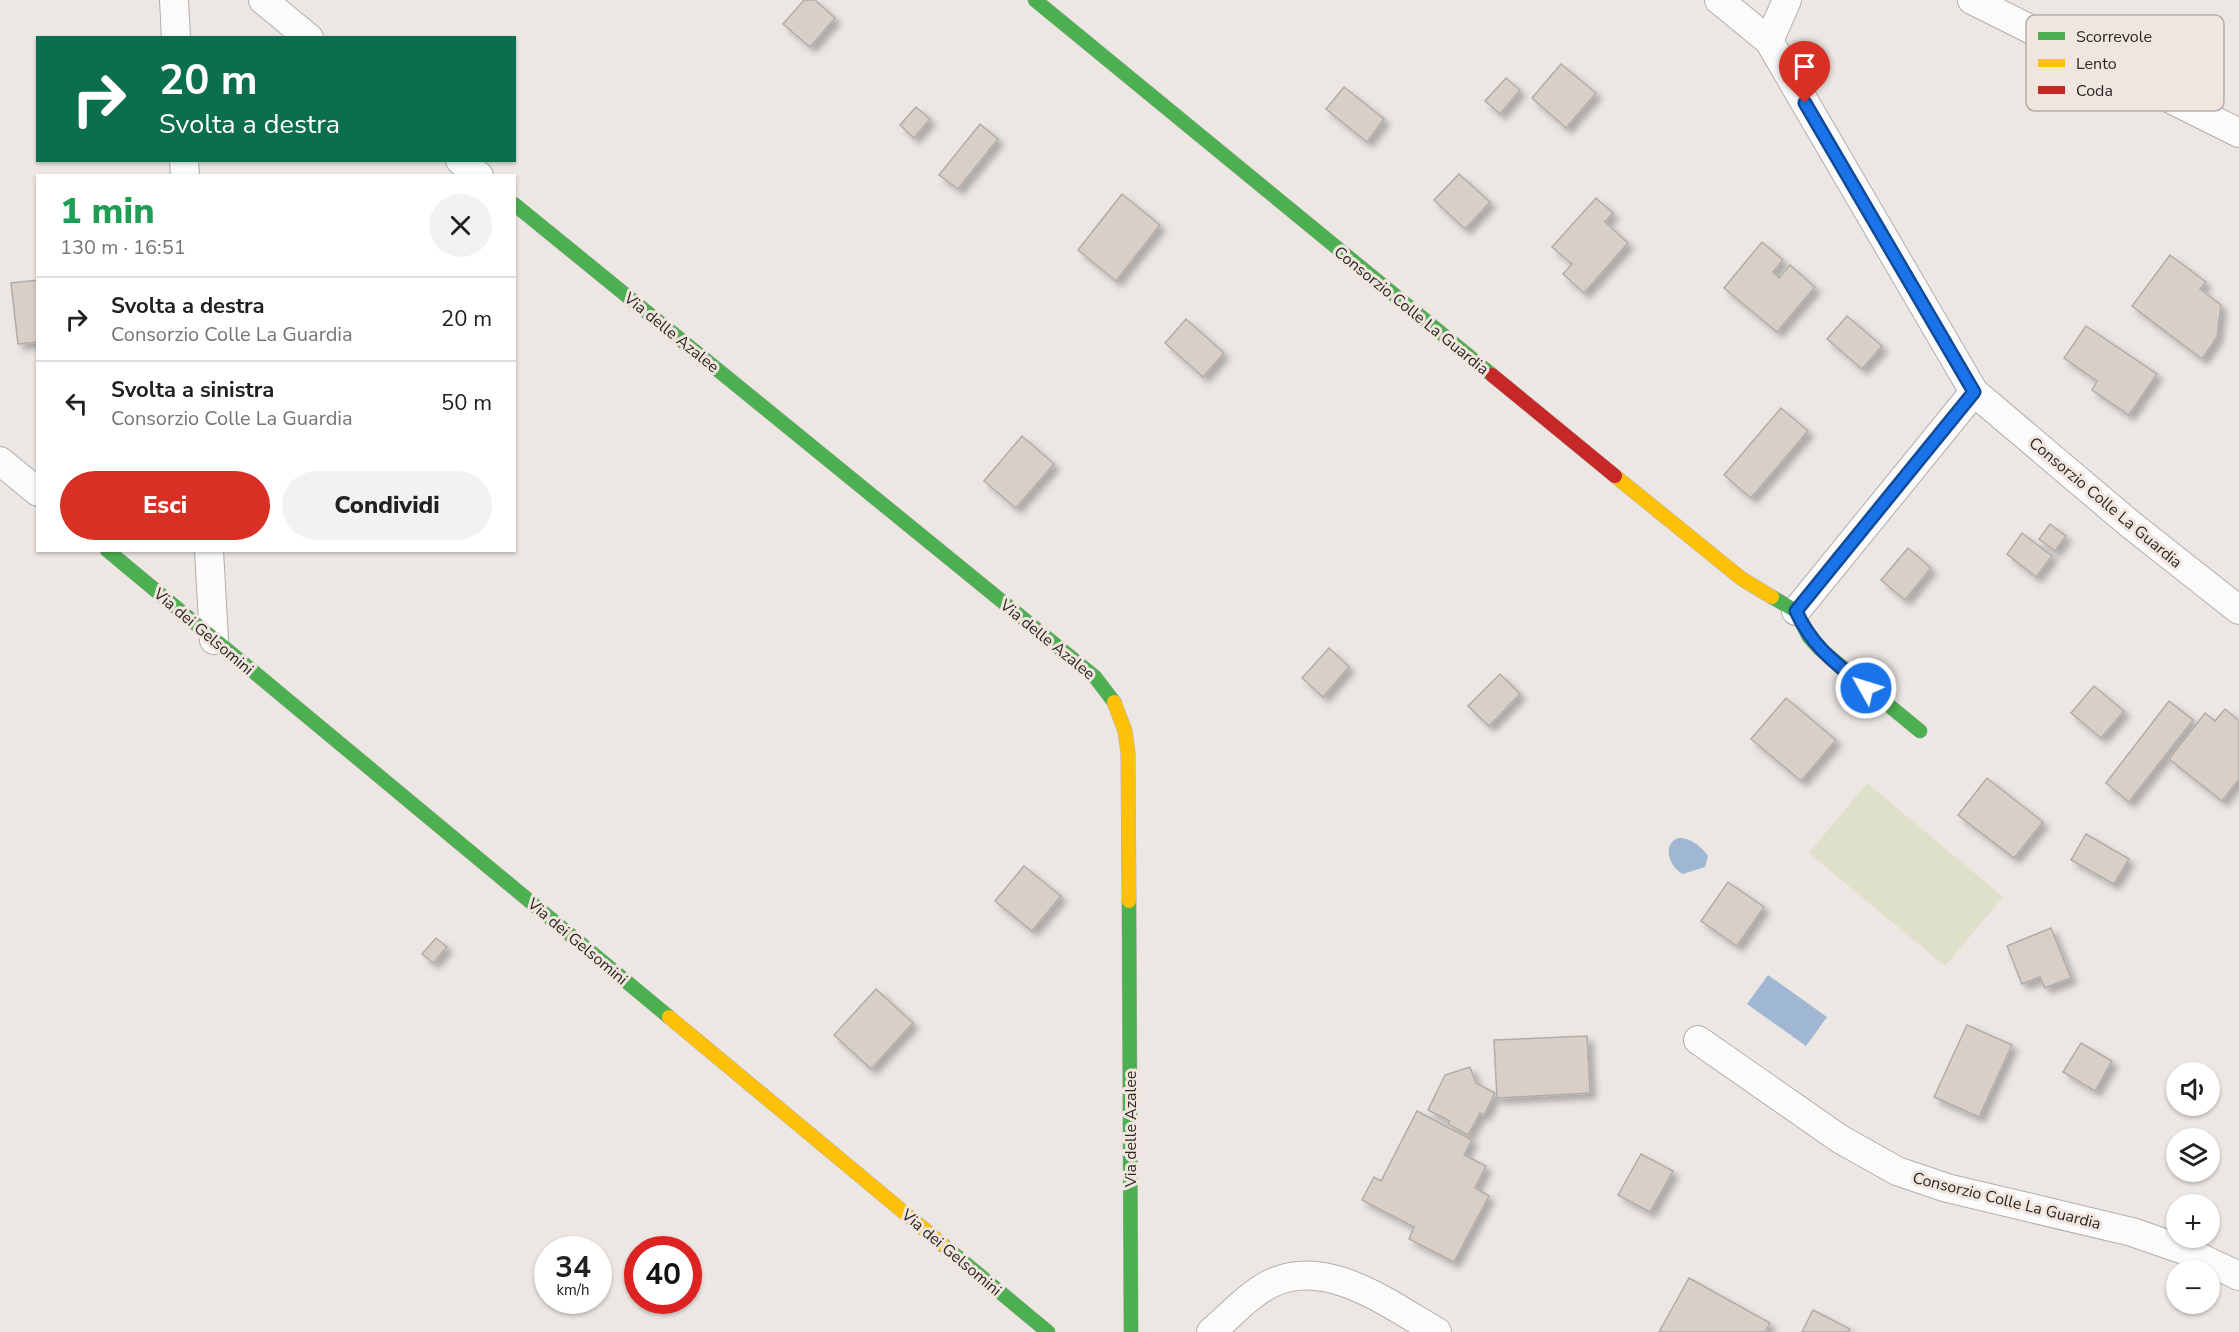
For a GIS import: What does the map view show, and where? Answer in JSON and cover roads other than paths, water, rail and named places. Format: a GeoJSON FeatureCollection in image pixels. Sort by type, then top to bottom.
{"type":"FeatureCollection","features":[{"type":"Feature","properties":{"kind":"street"},"geometry":{"type":"LineString","coordinates":[[174,0],[176,36]]}},
{"type":"Feature","properties":{"kind":"street"},"geometry":{"type":"LineString","coordinates":[[263,0],[307,36]]}},
{"type":"Feature","properties":{"kind":"street","name":"Consorzio Colle La Guardia"},"geometry":{"type":"LineString","coordinates":[[1035,0],[1714,557],[1742,579],[1796,611]]}},
{"type":"Feature","properties":{"kind":"street","name":"Consorzio Colle La Guardia"},"geometry":{"type":"LineString","coordinates":[[1719,0],[1768,41],[1974,392],[2130,524],[2239,610]]}},
{"type":"Feature","properties":{"kind":"street"},"geometry":{"type":"LineString","coordinates":[[1768,41],[1787,0]]}},
{"type":"Feature","properties":{"kind":"street"},"geometry":{"type":"LineString","coordinates":[[1972,0],[2026,27]]}},
{"type":"Feature","properties":{"kind":"street"},"geometry":{"type":"LineString","coordinates":[[2195,111],[2239,133]]}},
{"type":"Feature","properties":{"kind":"street"},"geometry":{"type":"LineString","coordinates":[[462,162],[477,174]]}},
{"type":"Feature","properties":{"kind":"street","name":"Via delle Azalee"},"geometry":{"type":"LineString","coordinates":[[516,206],[1095,677],[1113,698],[1125,726],[1128,753],[1131,1332]]}},
{"type":"Feature","properties":{"kind":"street"},"geometry":{"type":"LineString","coordinates":[[1920,731],[1819,648],[1809,637],[1796,611],[1974,392]]}},
{"type":"Feature","properties":{"kind":"street"},"geometry":{"type":"LineString","coordinates":[[0,461],[36,490]]}},
{"type":"Feature","properties":{"kind":"street","name":"Via dei Gelsomini"},"geometry":{"type":"LineString","coordinates":[[109,552],[1048,1332]]}},
{"type":"Feature","properties":{"kind":"street"},"geometry":{"type":"LineString","coordinates":[[209,552],[214,640]]}},
{"type":"Feature","properties":{"kind":"street","name":"Consorzio Colle La Guardia"},"geometry":{"type":"LineString","coordinates":[[1698,1040],[1839,1139],[1897,1171],[1947,1188],[2132,1232],[2184,1250],[2239,1276]]}},
{"type":"Feature","properties":{"kind":"street"},"geometry":{"type":"LineString","coordinates":[[1211,1332],[1259,1291],[1272,1283],[1300,1276],[1315,1276],[1345,1283],[1437,1332]]}},
{"type":"Feature","properties":{"kind":"water"},"geometry":{"type":"Polygon","coordinates":[[[1678,838],[1691,841],[1702,849],[1708,856],[1705,867],[1683,874],[1674,867],[1669,851],[1673,841],[1678,838]]]}},
{"type":"Feature","properties":{"kind":"water"},"geometry":{"type":"Polygon","coordinates":[[[1768,975],[1827,1017],[1806,1046],[1747,1004],[1768,975]]]}}]}
